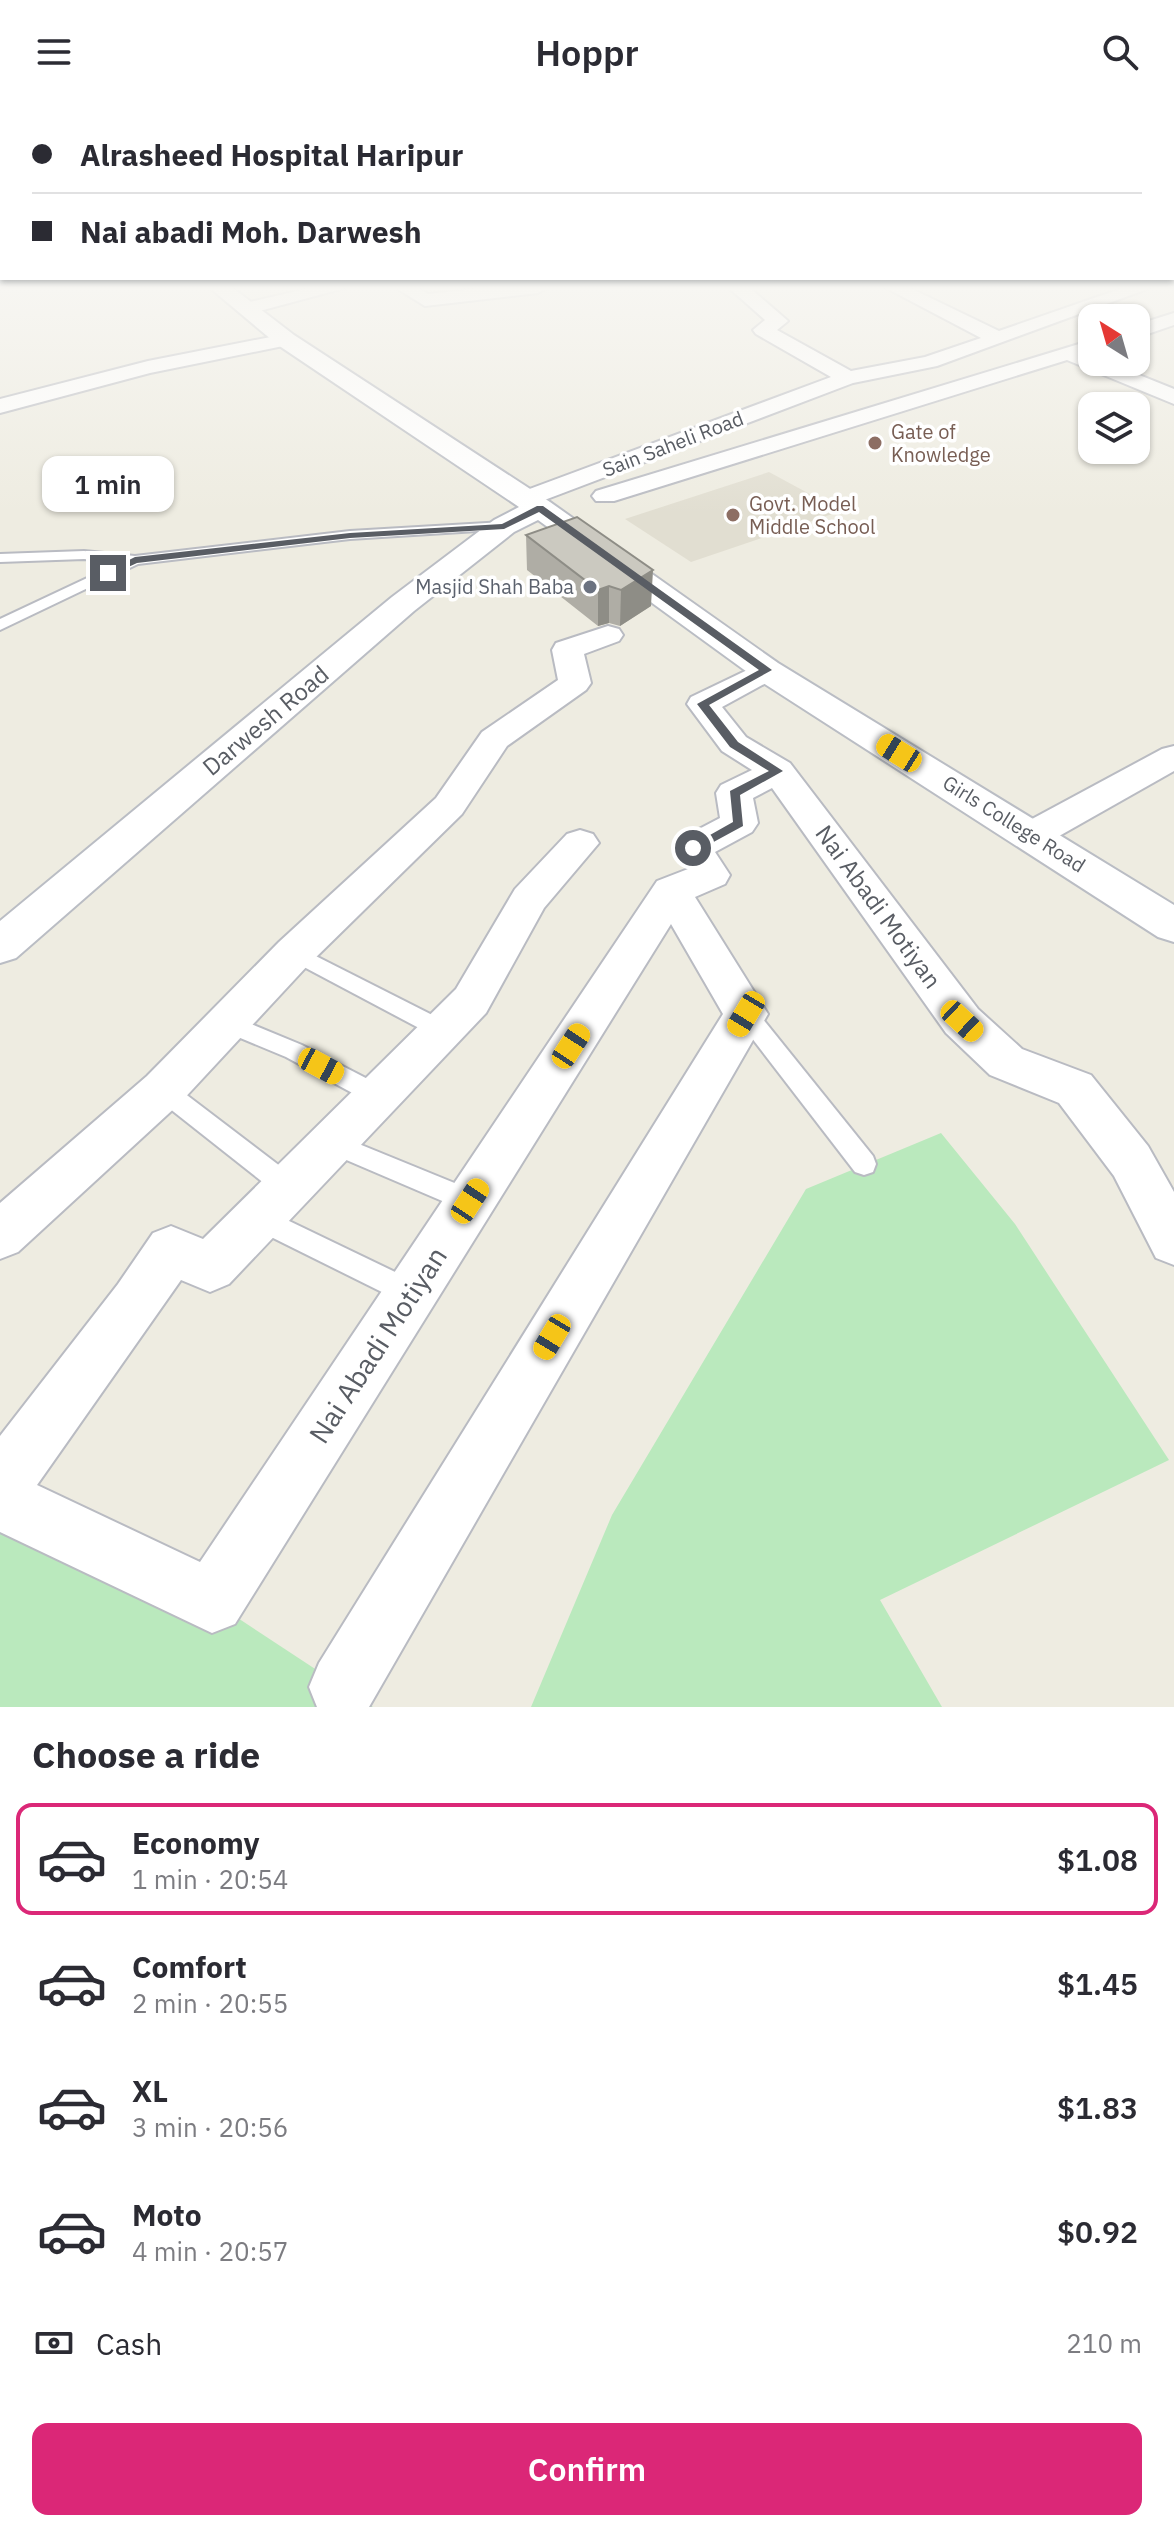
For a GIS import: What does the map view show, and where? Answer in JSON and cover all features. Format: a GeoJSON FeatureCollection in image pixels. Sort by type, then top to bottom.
{"type":"FeatureCollection","features":[{"type":"Feature","properties":{"kind":"main road","name":"Girls College Road"},"geometry":{"type":"LineString","coordinates":[[321,363],[547,509],[766,670],[1174,926]]}},
{"type":"Feature","properties":{"kind":"main road","name":"Darwesh Road"},"geometry":{"type":"LineString","coordinates":[[0,946],[403,604],[547,509]]}},
{"type":"Feature","properties":{"kind":"street"},"geometry":{"type":"LineString","coordinates":[[0,406],[169,363]]}},
{"type":"Feature","properties":{"kind":"street"},"geometry":{"type":"LineString","coordinates":[[821,363],[848,378]]}},
{"type":"Feature","properties":{"kind":"street","name":"Sain Saheli Road"},"geometry":{"type":"LineString","coordinates":[[547,509],[848,378],[926,363]]}},
{"type":"Feature","properties":{"kind":"street","name":"Sain Saheli Road"},"geometry":{"type":"LineString","coordinates":[[547,509],[1038,363]]}},
{"type":"Feature","properties":{"kind":"street"},"geometry":{"type":"LineString","coordinates":[[1132,376],[1174,397]]}},
{"type":"Feature","properties":{"kind":"street"},"geometry":{"type":"LineString","coordinates":[[0,1235],[163,1090],[294,953],[449,806],[494,739],[575,683],[567,650],[608,635]]}},
{"type":"Feature","properties":{"kind":"street","name":"Nai Abadi Motiyan"},"geometry":{"type":"LineString","coordinates":[[766,670],[703,704],[734,744],[778,771],[962,1021],[1006,1062],[1075,1089],[1131,1161],[1174,1241]]}},
{"type":"Feature","properties":{"kind":"street"},"geometry":{"type":"LineString","coordinates":[[1032,835],[1174,757]]}},
{"type":"Feature","properties":{"kind":"street"},"geometry":{"type":"LineString","coordinates":[[343,1687],[746,1014],[671,891],[711,875],[693,848],[739,823],[734,793],[778,771]]}},
{"type":"Feature","properties":{"kind":"street"},"geometry":{"type":"LineString","coordinates":[[0,1485],[137,1302],[171,1250],[210,1267],[471,1001],[529,899],[580,843]]}},
{"type":"Feature","properties":{"kind":"street","name":"Nai Abadi Motiyan"},"geometry":{"type":"LineString","coordinates":[[0,1500],[212,1601],[671,891]]}},
{"type":"Feature","properties":{"kind":"lane"},"geometry":{"type":"LineString","coordinates":[[0,558],[84,555],[135,560],[547,509]]}},
{"type":"Feature","properties":{"kind":"lane"},"geometry":{"type":"LineString","coordinates":[[0,625],[135,560]]}},
{"type":"Feature","properties":{"kind":"lane"},"geometry":{"type":"LineString","coordinates":[[294,953],[442,1030]]}},
{"type":"Feature","properties":{"kind":"lane"},"geometry":{"type":"LineString","coordinates":[[746,1014],[864,1164]]}},
{"type":"Feature","properties":{"kind":"lane"},"geometry":{"type":"LineString","coordinates":[[229,1024],[294,1051],[377,1095]]}},
{"type":"Feature","properties":{"kind":"lane"},"geometry":{"type":"LineString","coordinates":[[163,1090],[273,1202],[411,1293]]}},
{"type":"Feature","properties":{"kind":"lane"},"geometry":{"type":"LineString","coordinates":[[332,1143],[470,1201]]}},
{"type":"Feature","properties":{"kind":"shaded area","name":"Govt. Model Middle School"},"geometry":{"type":"Polygon","coordinates":[[[769,472],[841,511],[691,562],[625,519],[769,472]]]}},
{"type":"Feature","properties":{"kind":"green space"},"geometry":{"type":"Polygon","coordinates":[[[941,1133],[1015,1224],[1169,1460],[880,1600],[942,1707],[531,1707],[612,1515],[806,1189],[941,1133]]]}},
{"type":"Feature","properties":{"kind":"green space"},"geometry":{"type":"Polygon","coordinates":[[[0,1500],[212,1601],[373,1707],[0,1707],[0,1500]]]}},
{"type":"Feature","properties":{"kind":"building"},"geometry":{"type":"Polygon","coordinates":[[[577,517],[653,570],[621,590],[609,586],[598,590],[526,535],[577,517]]]}},
{"type":"Feature","properties":{"kind":"place","name":"Gate of Knowledge"},"geometry":{"type":"Point","coordinates":[875,443]}},
{"type":"Feature","properties":{"kind":"place","name":"Govt. Model Middle School"},"geometry":{"type":"Point","coordinates":[733,515]}},
{"type":"Feature","properties":{"kind":"place","name":"Masjid Shah Baba"},"geometry":{"type":"Point","coordinates":[590,587]}},
{"type":"Feature","properties":{"kind":"route"},"geometry":{"type":"LineString","coordinates":[[108,573],[135,560],[350,535],[504,526],[540,508],[766,670],[703,704],[734,744],[778,771],[734,793],[739,823],[693,848]]}}]}
